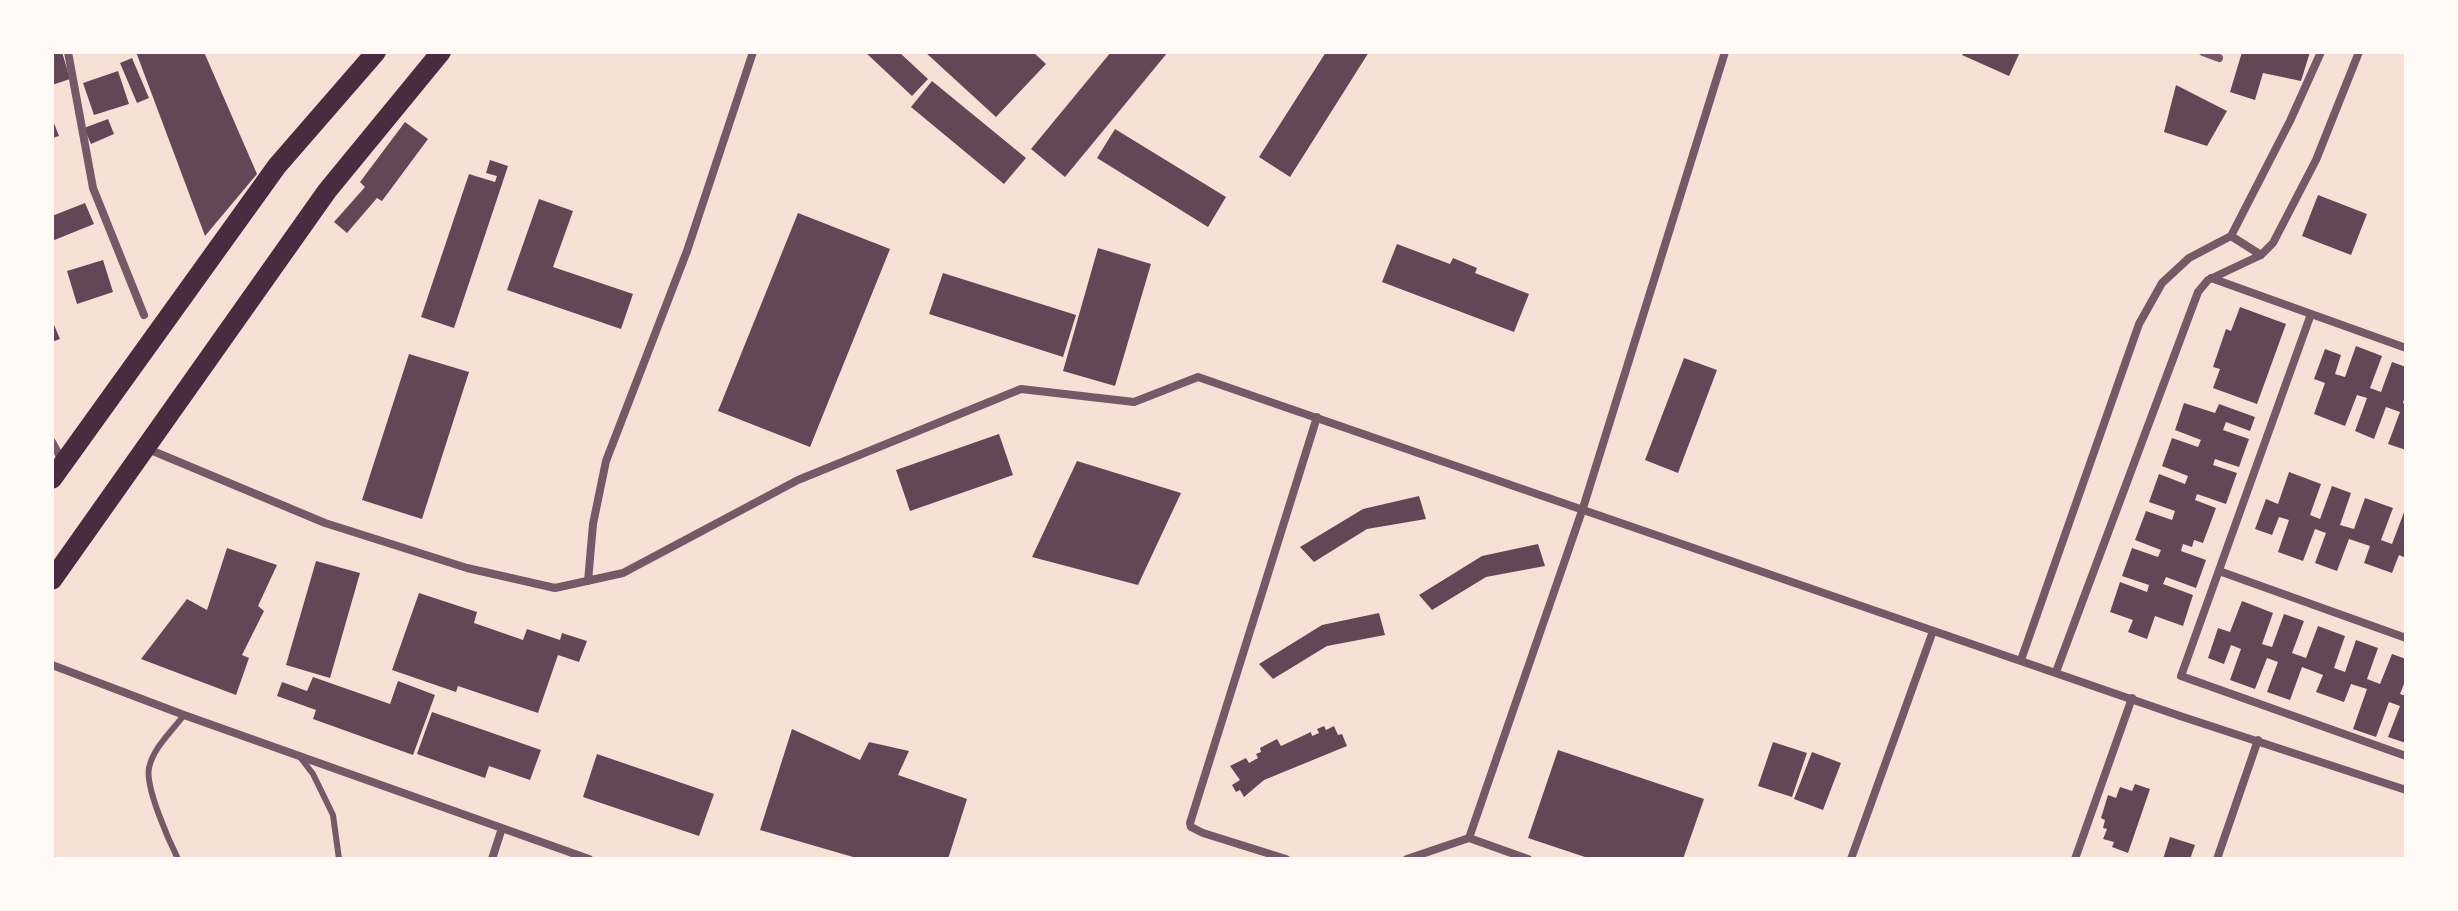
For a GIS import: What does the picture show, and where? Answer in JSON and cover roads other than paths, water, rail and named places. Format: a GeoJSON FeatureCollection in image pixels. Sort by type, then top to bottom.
{"type":"FeatureCollection","features":[{"type":"Feature","properties":{"kind":"main road"},"geometry":{"type":"LineString","coordinates":[[58,471],[277,166],[376,52]]}},
{"type":"Feature","properties":{"kind":"main road"},"geometry":{"type":"LineString","coordinates":[[52,580],[327,191],[441,52]]}},
{"type":"Feature","properties":{"kind":"street"},"geometry":{"type":"LineString","coordinates":[[68,52],[93,188],[144,315]]}},
{"type":"Feature","properties":{"kind":"street"},"geometry":{"type":"LineString","coordinates":[[588,581],[593,524],[606,461],[687,251],[753,52]]}},
{"type":"Feature","properties":{"kind":"street"},"geometry":{"type":"LineString","coordinates":[[1469,838],[1583,508],[1725,52]]}},
{"type":"Feature","properties":{"kind":"street"},"geometry":{"type":"LineString","coordinates":[[2203,52],[2219,58]]}},
{"type":"Feature","properties":{"kind":"street"},"geometry":{"type":"LineString","coordinates":[[2021,660],[2139,324],[2162,283],[2189,258],[2231,236],[2290,121],[2321,52]]}},
{"type":"Feature","properties":{"kind":"street"},"geometry":{"type":"LineString","coordinates":[[2056,672],[2198,292],[2211,278],[2261,255],[2273,243],[2316,160],[2359,52]]}},
{"type":"Feature","properties":{"kind":"street"},"geometry":{"type":"LineString","coordinates":[[2231,236],[2261,255]]}},
{"type":"Feature","properties":{"kind":"street"},"geometry":{"type":"LineString","coordinates":[[2211,278],[2406,348]]}},
{"type":"Feature","properties":{"kind":"street"},"geometry":{"type":"LineString","coordinates":[[2311,314],[2181,676],[2406,756]]}},
{"type":"Feature","properties":{"kind":"street"},"geometry":{"type":"LineString","coordinates":[[145,448],[325,523],[467,568],[555,588],[623,573],[798,480],[1021,389],[1134,402],[1198,377],[1933,631],[2406,790]]}},
{"type":"Feature","properties":{"kind":"street"},"geometry":{"type":"LineString","coordinates":[[1286,859],[1203,833],[1191,827],[1190,823],[1317,417]]}},
{"type":"Feature","properties":{"kind":"street"},"geometry":{"type":"LineString","coordinates":[[52,442],[58,471]]}},
{"type":"Feature","properties":{"kind":"street"},"geometry":{"type":"LineString","coordinates":[[2219,571],[2406,638]]}},
{"type":"Feature","properties":{"kind":"street"},"geometry":{"type":"LineString","coordinates":[[1851,859],[1933,631]]}},
{"type":"Feature","properties":{"kind":"street"},"geometry":{"type":"LineString","coordinates":[[52,665],[589,859]]}},
{"type":"Feature","properties":{"kind":"street"},"geometry":{"type":"LineString","coordinates":[[2075,859],[2132,698]]}},
{"type":"Feature","properties":{"kind":"street"},"geometry":{"type":"LineString","coordinates":[[2217,859],[2258,740]]}},
{"type":"Feature","properties":{"kind":"street"},"geometry":{"type":"LineString","coordinates":[[492,859],[502,828]]}},
{"type":"Feature","properties":{"kind":"street"},"geometry":{"type":"LineString","coordinates":[[1407,859],[1469,838],[1528,859]]}},
{"type":"Feature","properties":{"kind":"lane"},"geometry":{"type":"LineString","coordinates":[[178,859],[161,825],[148,770],[159,745],[184,715]]}},
{"type":"Feature","properties":{"kind":"lane"},"geometry":{"type":"LineString","coordinates":[[300,757],[313,774],[333,815],[339,859]]}}]}
